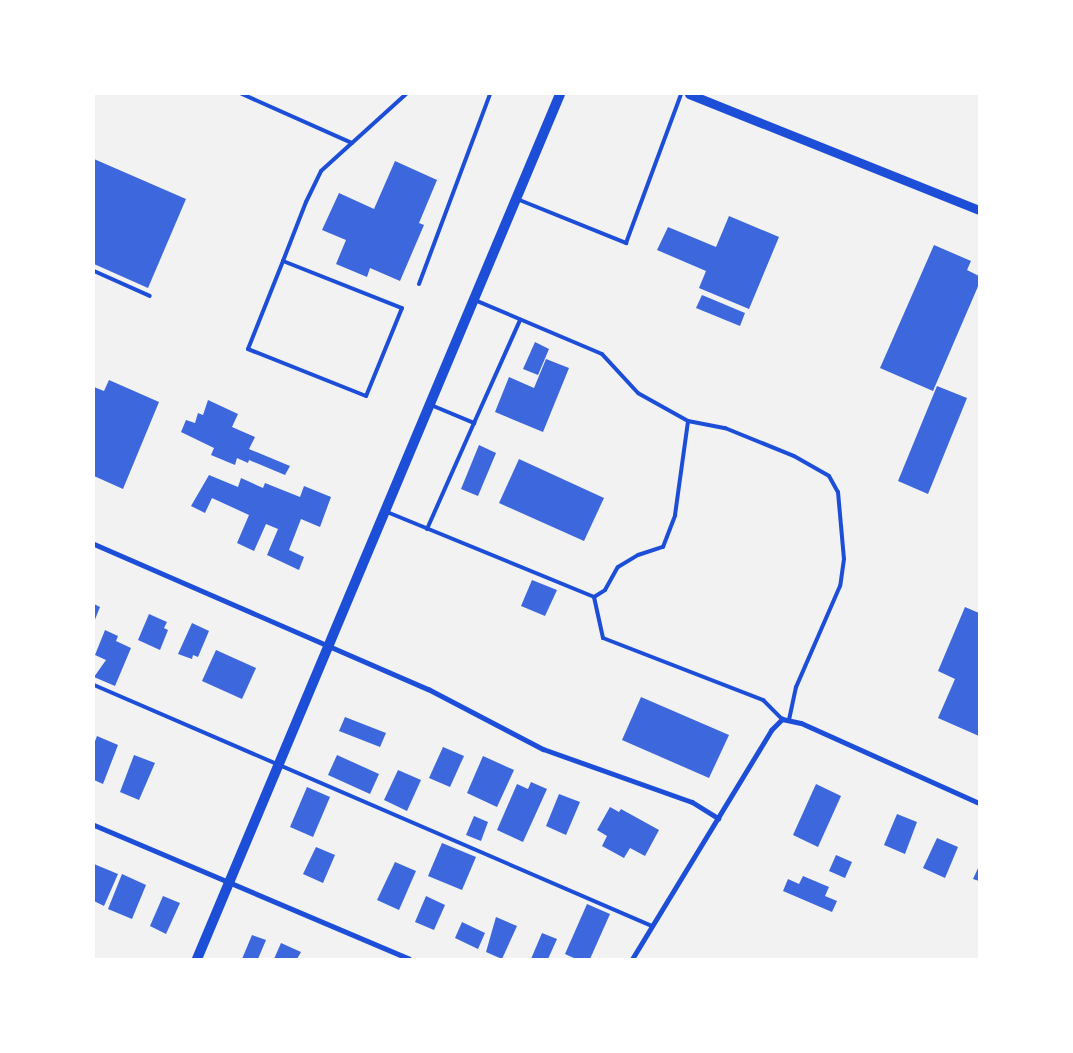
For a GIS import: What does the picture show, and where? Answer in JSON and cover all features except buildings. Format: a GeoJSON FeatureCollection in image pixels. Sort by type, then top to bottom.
{"type":"FeatureCollection","features":[{"type":"Feature","properties":{"kind":"main road"},"geometry":{"type":"LineString","coordinates":[[197,959],[560,94]]}},
{"type":"Feature","properties":{"kind":"street"},"geometry":{"type":"LineString","coordinates":[[689,94],[979,210]]}},
{"type":"Feature","properties":{"kind":"street"},"geometry":{"type":"LineString","coordinates":[[94,544],[428,689],[544,749],[692,802],[718,818]]}},
{"type":"Feature","properties":{"kind":"street"},"geometry":{"type":"LineString","coordinates":[[632,959],[771,730],[782,719],[801,723],[979,803]]}},
{"type":"Feature","properties":{"kind":"street"},"geometry":{"type":"LineString","coordinates":[[94,825],[409,959]]}},
{"type":"Feature","properties":{"kind":"lane"},"geometry":{"type":"LineString","coordinates":[[242,94],[352,143]]}},
{"type":"Feature","properties":{"kind":"lane"},"geometry":{"type":"LineString","coordinates":[[283,261],[402,308],[366,396],[248,349],[283,261],[320,171],[406,94]]}},
{"type":"Feature","properties":{"kind":"lane"},"geometry":{"type":"LineString","coordinates":[[419,284],[490,94]]}},
{"type":"Feature","properties":{"kind":"lane"},"geometry":{"type":"LineString","coordinates":[[516,199],[626,243],[682,94]]}},
{"type":"Feature","properties":{"kind":"lane"},"geometry":{"type":"LineString","coordinates":[[94,271],[150,296]]}},
{"type":"Feature","properties":{"kind":"lane"},"geometry":{"type":"LineString","coordinates":[[475,300],[602,354],[638,393],[688,421],[725,428],[794,456],[829,476],[838,492],[844,559],[840,586],[796,687],[789,720]]}},
{"type":"Feature","properties":{"kind":"lane"},"geometry":{"type":"LineString","coordinates":[[427,529],[520,320]]}},
{"type":"Feature","properties":{"kind":"lane"},"geometry":{"type":"LineString","coordinates":[[431,405],[474,423]]}},
{"type":"Feature","properties":{"kind":"lane"},"geometry":{"type":"LineString","coordinates":[[594,597],[605,590],[618,567],[638,555],[663,547],[675,515],[688,421]]}},
{"type":"Feature","properties":{"kind":"lane"},"geometry":{"type":"LineString","coordinates":[[386,512],[594,597]]}},
{"type":"Feature","properties":{"kind":"lane"},"geometry":{"type":"LineString","coordinates":[[594,597],[603,638],[762,700],[782,719]]}},
{"type":"Feature","properties":{"kind":"lane"},"geometry":{"type":"LineString","coordinates":[[94,685],[652,926]]}}]}
